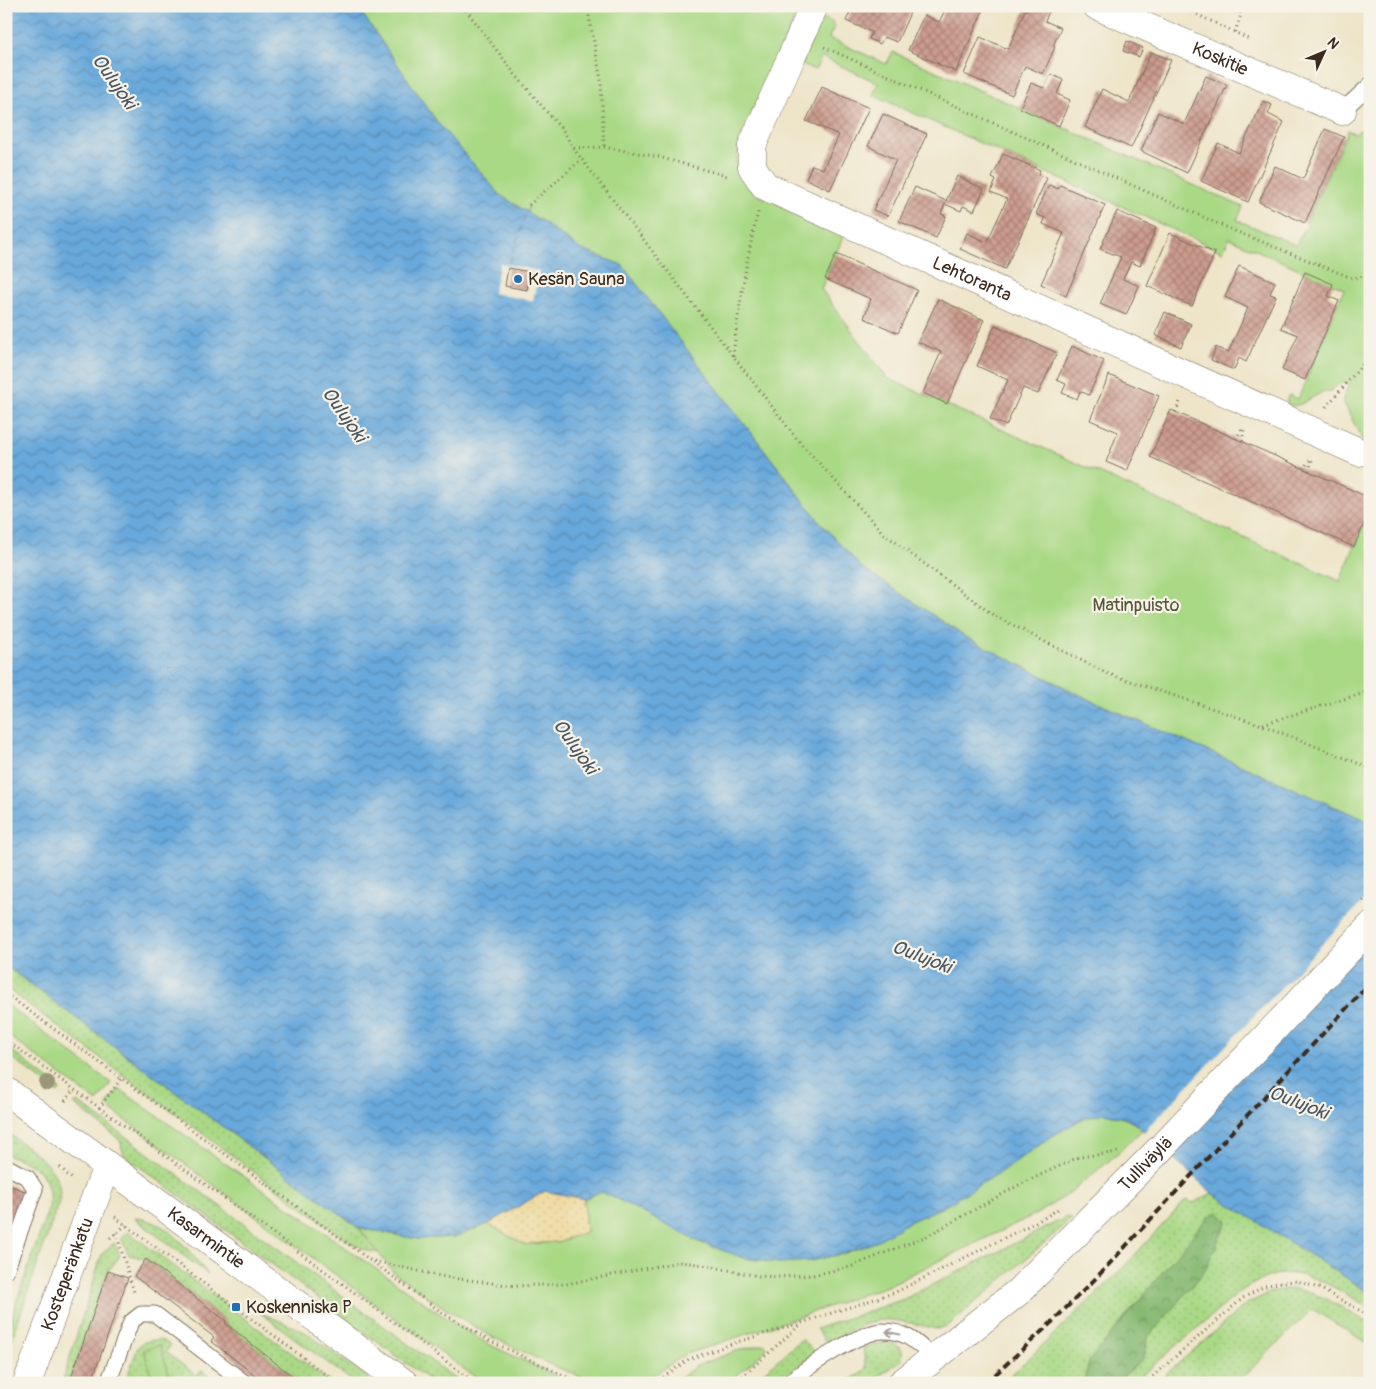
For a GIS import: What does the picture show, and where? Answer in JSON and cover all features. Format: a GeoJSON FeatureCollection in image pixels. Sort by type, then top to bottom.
{"type":"FeatureCollection","features":[{"type":"Feature","properties":{"kind":"street"},"geometry":{"type":"LineString","coordinates":[[765,186],[752,167],[752,146],[814,6]]}},
{"type":"Feature","properties":{"kind":"street","name":"Koskitie"},"geometry":{"type":"LineString","coordinates":[[1098,6],[1342,111]]}},
{"type":"Feature","properties":{"kind":"street","name":"Lehtoranta"},"geometry":{"type":"LineString","coordinates":[[765,186],[1359,452]]}},
{"type":"Feature","properties":{"kind":"street","name":"Tulliväylä"},"geometry":{"type":"LineString","coordinates":[[902,1383],[1018,1292],[1159,1150],[1370,927]]}},
{"type":"Feature","properties":{"kind":"street","name":"Kasarmintie"},"geometry":{"type":"LineString","coordinates":[[6,1091],[404,1383]]}},
{"type":"Feature","properties":{"kind":"street","name":"Kosteperänkatu"},"geometry":{"type":"LineString","coordinates":[[27,1383],[107,1166]]}},
{"type":"Feature","properties":{"kind":"lane"},"geometry":{"type":"LineString","coordinates":[[1342,111],[1370,85]]}},
{"type":"Feature","properties":{"kind":"lane"},"geometry":{"type":"LineString","coordinates":[[6,1166],[28,1178],[35,1189],[6,1271]]}},
{"type":"Feature","properties":{"kind":"lane"},"geometry":{"type":"LineString","coordinates":[[108,1383],[130,1322],[141,1314],[156,1314],[246,1383]]}},
{"type":"Feature","properties":{"kind":"lane"},"geometry":{"type":"LineString","coordinates":[[789,1383],[830,1354],[868,1334],[883,1331],[899,1333],[914,1339],[934,1358]]}},
{"type":"Feature","properties":{"kind":"path"},"geometry":{"type":"LineString","coordinates":[[463,6],[514,73],[564,132],[573,148],[797,439],[883,533],[994,615],[1106,673],[1262,725],[1370,768]]}},
{"type":"Feature","properties":{"kind":"path"},"geometry":{"type":"LineString","coordinates":[[586,6],[601,80],[604,147]]}},
{"type":"Feature","properties":{"kind":"path"},"geometry":{"type":"LineString","coordinates":[[1235,32],[1241,15],[1240,6]]}},
{"type":"Feature","properties":{"kind":"path"},"geometry":{"type":"LineString","coordinates":[[801,36],[1230,229],[1352,278],[1370,275]]}},
{"type":"Feature","properties":{"kind":"path"},"geometry":{"type":"LineString","coordinates":[[573,148],[604,147],[659,157],[765,186],[748,253],[738,311],[733,356]]}},
{"type":"Feature","properties":{"kind":"path"},"geometry":{"type":"LineString","coordinates":[[529,205],[582,159]]}},
{"type":"Feature","properties":{"kind":"path"},"geometry":{"type":"LineString","coordinates":[[1307,428],[1370,356]]}},
{"type":"Feature","properties":{"kind":"path"},"geometry":{"type":"LineString","coordinates":[[1242,441],[1245,425]]}},
{"type":"Feature","properties":{"kind":"path"},"geometry":{"type":"LineString","coordinates":[[1309,471],[1313,455]]}},
{"type":"Feature","properties":{"kind":"path"},"geometry":{"type":"LineString","coordinates":[[1262,725],[1370,691]]}},
{"type":"Feature","properties":{"kind":"path"},"geometry":{"type":"LineString","coordinates":[[6,994],[443,1313],[490,1341],[580,1383]]}},
{"type":"Feature","properties":{"kind":"path"},"geometry":{"type":"LineString","coordinates":[[6,1040],[351,1290],[475,1383]]}},
{"type":"Feature","properties":{"kind":"path"},"geometry":{"type":"LineString","coordinates":[[99,1108],[121,1079]]}},
{"type":"Feature","properties":{"kind":"path"},"geometry":{"type":"LineString","coordinates":[[370,1260],[445,1277],[515,1286],[566,1284],[679,1262],[758,1276],[814,1275],[850,1266],[927,1236],[1019,1185],[1079,1157],[1125,1151],[1118,1157]]}},
{"type":"Feature","properties":{"kind":"path"},"geometry":{"type":"LineString","coordinates":[[55,1161],[94,1202],[337,1383]]}},
{"type":"Feature","properties":{"kind":"path"},"geometry":{"type":"LineString","coordinates":[[655,1383],[689,1359],[896,1292],[1044,1218],[1065,1205]]}},
{"type":"Feature","properties":{"kind":"path"},"geometry":{"type":"LineString","coordinates":[[116,1233],[141,1314]]}},
{"type":"Feature","properties":{"kind":"path"},"geometry":{"type":"LineString","coordinates":[[1145,1383],[1243,1298],[1265,1286],[1297,1281],[1321,1289],[1370,1316]]}},
{"type":"Feature","properties":{"kind":"path"},"geometry":{"type":"LineString","coordinates":[[735,1383],[801,1323]]}},
{"type":"Feature","properties":{"kind":"green space","name":"Matinpuisto"},"geometry":{"type":"Polygon","coordinates":[[[357,6],[800,6],[741,139],[736,163],[738,173],[755,194],[844,235],[821,289],[887,378],[1340,581],[1370,510],[1370,822],[1086,698],[967,638],[861,567],[820,522],[622,265],[580,249],[543,222],[500,195],[437,122],[357,6]]]}},
{"type":"Feature","properties":{"kind":"green space"},"geometry":{"type":"Polygon","coordinates":[[[826,19],[835,24],[829,38],[886,64],[893,52],[1243,207],[1237,220],[1296,245],[1308,224],[1306,223],[1348,130],[1356,134],[1359,130],[1370,135],[1370,455],[1343,401],[1349,386],[1343,381],[1330,391],[1324,391],[1301,404],[1287,405],[1289,395],[1298,399],[1344,289],[1229,238],[1223,252],[873,95],[878,83],[822,57],[815,70],[804,66],[802,62],[821,20],[826,19]]]}},
{"type":"Feature","properties":{"kind":"green space"},"geometry":{"type":"Polygon","coordinates":[[[6,966],[359,1228],[379,1253],[368,1251],[349,1242],[6,988],[6,966]]]}},
{"type":"Feature","properties":{"kind":"green space"},"geometry":{"type":"Polygon","coordinates":[[[6,1004],[111,1083],[97,1102],[6,1034],[6,1004]]]}},
{"type":"Feature","properties":{"kind":"green space"},"geometry":{"type":"Polygon","coordinates":[[[11,1050],[58,1087],[60,1090],[58,1093],[7,1054],[11,1050]]]}},
{"type":"Feature","properties":{"kind":"green space"},"geometry":{"type":"Polygon","coordinates":[[[119,1089],[442,1315],[488,1344],[572,1383],[483,1383],[106,1106],[119,1089]]]}},
{"type":"Feature","properties":{"kind":"green space"},"geometry":{"type":"Polygon","coordinates":[[[78,1102],[461,1383],[433,1383],[124,1155],[120,1140],[74,1104],[78,1102]]]}},
{"type":"Feature","properties":{"kind":"green space"},"geometry":{"type":"Polygon","coordinates":[[[1104,1113],[1129,1121],[1142,1130],[1110,1160],[1067,1195],[1038,1213],[887,1286],[686,1354],[642,1383],[596,1383],[549,1364],[492,1337],[446,1309],[394,1273],[359,1228],[417,1239],[454,1237],[488,1224],[525,1245],[558,1242],[586,1232],[584,1199],[600,1192],[699,1242],[744,1258],[779,1263],[811,1261],[845,1253],[875,1242],[909,1222],[943,1207],[1082,1119],[1104,1113]]]}},
{"type":"Feature","properties":{"kind":"green space"},"geometry":{"type":"Polygon","coordinates":[[[6,1132],[45,1162],[56,1178],[60,1198],[6,1357],[6,1333],[49,1207],[49,1189],[42,1174],[25,1162],[6,1154],[6,1132]]]}},
{"type":"Feature","properties":{"kind":"green space"},"geometry":{"type":"Polygon","coordinates":[[[1212,1193],[1370,1293],[1370,1308],[1315,1279],[1292,1274],[1275,1275],[1241,1291],[1133,1383],[1003,1383],[1114,1277],[1186,1200],[1193,1203],[1212,1193]]]}},
{"type":"Feature","properties":{"kind":"green space"},"geometry":{"type":"Polygon","coordinates":[[[1218,1212],[1227,1221],[1204,1272],[1148,1337],[1144,1358],[1116,1383],[1083,1383],[1090,1360],[1208,1217],[1218,1212]]]}},
{"type":"Feature","properties":{"kind":"green space"},"geometry":{"type":"Polygon","coordinates":[[[1067,1217],[1072,1219],[949,1325],[937,1329],[902,1321],[874,1321],[827,1343],[816,1329],[904,1299],[1067,1217]]]}},
{"type":"Feature","properties":{"kind":"green space"},"geometry":{"type":"Polygon","coordinates":[[[134,1218],[158,1224],[167,1230],[176,1237],[208,1274],[134,1218]]]}},
{"type":"Feature","properties":{"kind":"green space"},"geometry":{"type":"Polygon","coordinates":[[[128,1232],[332,1383],[301,1383],[225,1323],[226,1321],[146,1259],[129,1255],[121,1238],[128,1232]]]}},
{"type":"Feature","properties":{"kind":"green space"},"geometry":{"type":"Polygon","coordinates":[[[114,1243],[120,1256],[108,1271],[69,1383],[62,1383],[102,1254],[114,1243]]]}},
{"type":"Feature","properties":{"kind":"green space"},"geometry":{"type":"Polygon","coordinates":[[[1286,1289],[1308,1292],[1319,1296],[1370,1324],[1370,1345],[1312,1309],[1237,1383],[1156,1383],[1245,1305],[1271,1292],[1286,1289]]]}},
{"type":"Feature","properties":{"kind":"green space"},"geometry":{"type":"Polygon","coordinates":[[[259,1312],[305,1332],[375,1383],[355,1383],[259,1312]]]}},
{"type":"Feature","properties":{"kind":"green space"},"geometry":{"type":"Polygon","coordinates":[[[802,1339],[815,1352],[777,1383],[751,1383],[802,1339]]]}},
{"type":"Feature","properties":{"kind":"green space"},"geometry":{"type":"Polygon","coordinates":[[[161,1340],[171,1345],[166,1352],[197,1376],[202,1370],[216,1383],[125,1383],[138,1347],[144,1342],[161,1340]]]}},
{"type":"Feature","properties":{"kind":"green space"},"geometry":{"type":"Polygon","coordinates":[[[886,1342],[899,1347],[903,1356],[902,1360],[869,1383],[846,1383],[866,1369],[863,1347],[886,1342]]]}},
{"type":"Feature","properties":{"kind":"green space"},"geometry":{"type":"Polygon","coordinates":[[[765,1344],[767,1347],[765,1351],[728,1383],[674,1383],[696,1366],[736,1351],[765,1344]]]}},
{"type":"Feature","properties":{"kind":"green space"},"geometry":{"type":"Polygon","coordinates":[[[160,1345],[170,1377],[153,1382],[144,1350],[160,1345]]]}},
{"type":"Feature","properties":{"kind":"sand"},"geometry":{"type":"Polygon","coordinates":[[[545,1191],[584,1199],[586,1232],[558,1242],[525,1245],[488,1224],[545,1191]]]}},
{"type":"Feature","properties":{"kind":"water","name":"Oulujoki"},"geometry":{"type":"Polygon","coordinates":[[[6,6],[357,6],[437,122],[500,195],[543,222],[580,249],[622,265],[820,522],[861,567],[967,638],[1086,698],[1370,822],[1370,1293],[1212,1193],[1136,1124],[1122,1117],[1104,1113],[1082,1119],[943,1207],[909,1222],[875,1242],[845,1253],[811,1261],[779,1263],[744,1258],[699,1242],[600,1192],[584,1199],[545,1191],[488,1224],[454,1237],[417,1239],[359,1228],[6,966],[6,6]]]}},
{"type":"Feature","properties":{"kind":"pier"},"geometry":{"type":"Polygon","coordinates":[[[500,263],[539,271],[533,301],[493,293],[500,263]],[[509,268],[505,286],[527,290],[530,272],[509,268]]]}},
{"type":"Feature","properties":{"kind":"pier"},"geometry":{"type":"Polygon","coordinates":[[[1370,894],[1370,927],[1160,1149],[1143,1133],[1370,894]]]}},
{"type":"Feature","properties":{"kind":"building"},"geometry":{"type":"Polygon","coordinates":[[[853,6],[913,6],[897,42],[884,37],[880,44],[869,39],[872,32],[846,21],[853,6]]]}},
{"type":"Feature","properties":{"kind":"building"},"geometry":{"type":"Polygon","coordinates":[[[947,6],[985,6],[956,72],[908,50],[924,15],[939,22],[947,6]]]}},
{"type":"Feature","properties":{"kind":"building"},"geometry":{"type":"Polygon","coordinates":[[[1027,6],[1051,7],[1045,21],[1061,28],[1043,74],[1025,66],[1012,95],[964,74],[980,37],[1008,49],[1027,6]]]}},
{"type":"Feature","properties":{"kind":"building"},"geometry":{"type":"Polygon","coordinates":[[[1127,41],[1143,48],[1139,57],[1123,51],[1127,41]]]}},
{"type":"Feature","properties":{"kind":"building"},"geometry":{"type":"Polygon","coordinates":[[[1151,52],[1171,60],[1131,148],[1085,127],[1102,89],[1129,102],[1151,52]]]}},
{"type":"Feature","properties":{"kind":"building"},"geometry":{"type":"Polygon","coordinates":[[[1051,74],[1063,80],[1057,94],[1070,100],[1059,126],[1020,108],[1031,83],[1044,88],[1051,74]]]}},
{"type":"Feature","properties":{"kind":"building"},"geometry":{"type":"Polygon","coordinates":[[[1206,76],[1227,85],[1187,173],[1141,151],[1158,112],[1184,124],[1206,76]]]}},
{"type":"Feature","properties":{"kind":"building"},"geometry":{"type":"Polygon","coordinates":[[[822,87],[869,108],[830,190],[806,179],[812,165],[823,169],[839,135],[806,121],[822,87]]]}},
{"type":"Feature","properties":{"kind":"building"},"geometry":{"type":"Polygon","coordinates":[[[1263,101],[1272,105],[1268,114],[1284,122],[1248,202],[1201,181],[1218,143],[1239,153],[1263,101]]]}},
{"type":"Feature","properties":{"kind":"building"},"geometry":{"type":"Polygon","coordinates":[[[883,114],[927,134],[888,216],[873,210],[896,160],[868,146],[883,114]]]}},
{"type":"Feature","properties":{"kind":"building"},"geometry":{"type":"Polygon","coordinates":[[[1325,129],[1344,137],[1305,223],[1259,202],[1275,166],[1303,179],[1325,129]]]}},
{"type":"Feature","properties":{"kind":"building"},"geometry":{"type":"Polygon","coordinates":[[[1003,154],[1040,170],[1038,175],[1047,178],[1005,269],[960,249],[967,233],[987,242],[1007,199],[991,192],[996,180],[992,178],[1003,154]]]}},
{"type":"Feature","properties":{"kind":"building"},"geometry":{"type":"Polygon","coordinates":[[[957,176],[984,189],[974,211],[963,206],[961,211],[945,204],[941,214],[946,216],[936,238],[899,221],[915,187],[946,201],[957,176]]]}},
{"type":"Feature","properties":{"kind":"building"},"geometry":{"type":"Polygon","coordinates":[[[1049,185],[1058,189],[1060,185],[1105,205],[1066,296],[1041,284],[1064,233],[1043,224],[1045,218],[1036,214],[1049,185]]]}},
{"type":"Feature","properties":{"kind":"building"},"geometry":{"type":"Polygon","coordinates":[[[1117,211],[1156,228],[1140,266],[1131,262],[1123,279],[1139,286],[1126,315],[1100,304],[1121,257],[1100,249],[1117,211]]]}},
{"type":"Feature","properties":{"kind":"building"},"geometry":{"type":"Polygon","coordinates":[[[1170,233],[1215,253],[1192,306],[1147,286],[1170,233]]]}},
{"type":"Feature","properties":{"kind":"building"},"geometry":{"type":"Polygon","coordinates":[[[836,254],[917,290],[898,333],[864,318],[871,299],[825,279],[836,254]]]}},
{"type":"Feature","properties":{"kind":"building"},"geometry":{"type":"Polygon","coordinates":[[[1239,266],[1275,282],[1270,294],[1276,296],[1246,362],[1239,358],[1234,370],[1211,360],[1216,347],[1228,353],[1248,308],[1225,297],[1239,266]]]}},
{"type":"Feature","properties":{"kind":"building","name":"Kesän Sauna"},"geometry":{"type":"Polygon","coordinates":[[[508,268],[530,272],[527,290],[505,286],[508,268]]]}},
{"type":"Feature","properties":{"kind":"building"},"geometry":{"type":"Polygon","coordinates":[[[1305,272],[1333,284],[1328,296],[1339,301],[1305,380],[1282,370],[1298,335],[1281,328],[1305,272]]]}},
{"type":"Feature","properties":{"kind":"building"},"geometry":{"type":"Polygon","coordinates":[[[938,299],[984,320],[947,404],[923,393],[941,352],[918,342],[938,299]]]}},
{"type":"Feature","properties":{"kind":"building"},"geometry":{"type":"Polygon","coordinates":[[[1165,312],[1191,324],[1181,347],[1155,335],[1165,312]]]}},
{"type":"Feature","properties":{"kind":"building"},"geometry":{"type":"Polygon","coordinates":[[[995,325],[1057,353],[1038,394],[1023,388],[1006,426],[990,419],[1008,380],[977,366],[995,325]]]}},
{"type":"Feature","properties":{"kind":"building"},"geometry":{"type":"Polygon","coordinates":[[[1072,346],[1104,361],[1089,395],[1080,391],[1077,399],[1062,393],[1066,384],[1057,380],[1072,346]]]}},
{"type":"Feature","properties":{"kind":"building"},"geometry":{"type":"Polygon","coordinates":[[[1109,375],[1159,396],[1127,471],[1106,462],[1118,432],[1090,420],[1109,375]]]}},
{"type":"Feature","properties":{"kind":"building"},"geometry":{"type":"Polygon","coordinates":[[[1171,410],[1370,498],[1370,510],[1354,547],[1150,457],[1171,410]]]}},
{"type":"Feature","properties":{"kind":"building"},"geometry":{"type":"Polygon","coordinates":[[[6,1184],[27,1192],[6,1248],[6,1184]]]}},
{"type":"Feature","properties":{"kind":"building"},"geometry":{"type":"Polygon","coordinates":[[[146,1259],[226,1321],[225,1323],[301,1383],[265,1383],[211,1341],[214,1337],[134,1276],[146,1259]]]}},
{"type":"Feature","properties":{"kind":"building"},"geometry":{"type":"Polygon","coordinates":[[[108,1271],[128,1278],[91,1383],[69,1383],[108,1271]]]}},
{"type":"Feature","properties":{"kind":"ferry route"},"geometry":{"type":"LineString","coordinates":[[509,263],[529,205]]}},
{"type":"Feature","properties":{"kind":"railway"},"geometry":{"type":"LineString","coordinates":[[986,1383],[1098,1276],[1370,983]]}},
{"type":"Feature","properties":{"kind":"place","name":"Kesän Sauna"},"geometry":{"type":"Point","coordinates":[518,279]}},
{"type":"Feature","properties":{"kind":"place","name":"Koskenniska P"},"geometry":{"type":"Point","coordinates":[236,1307]}}]}
